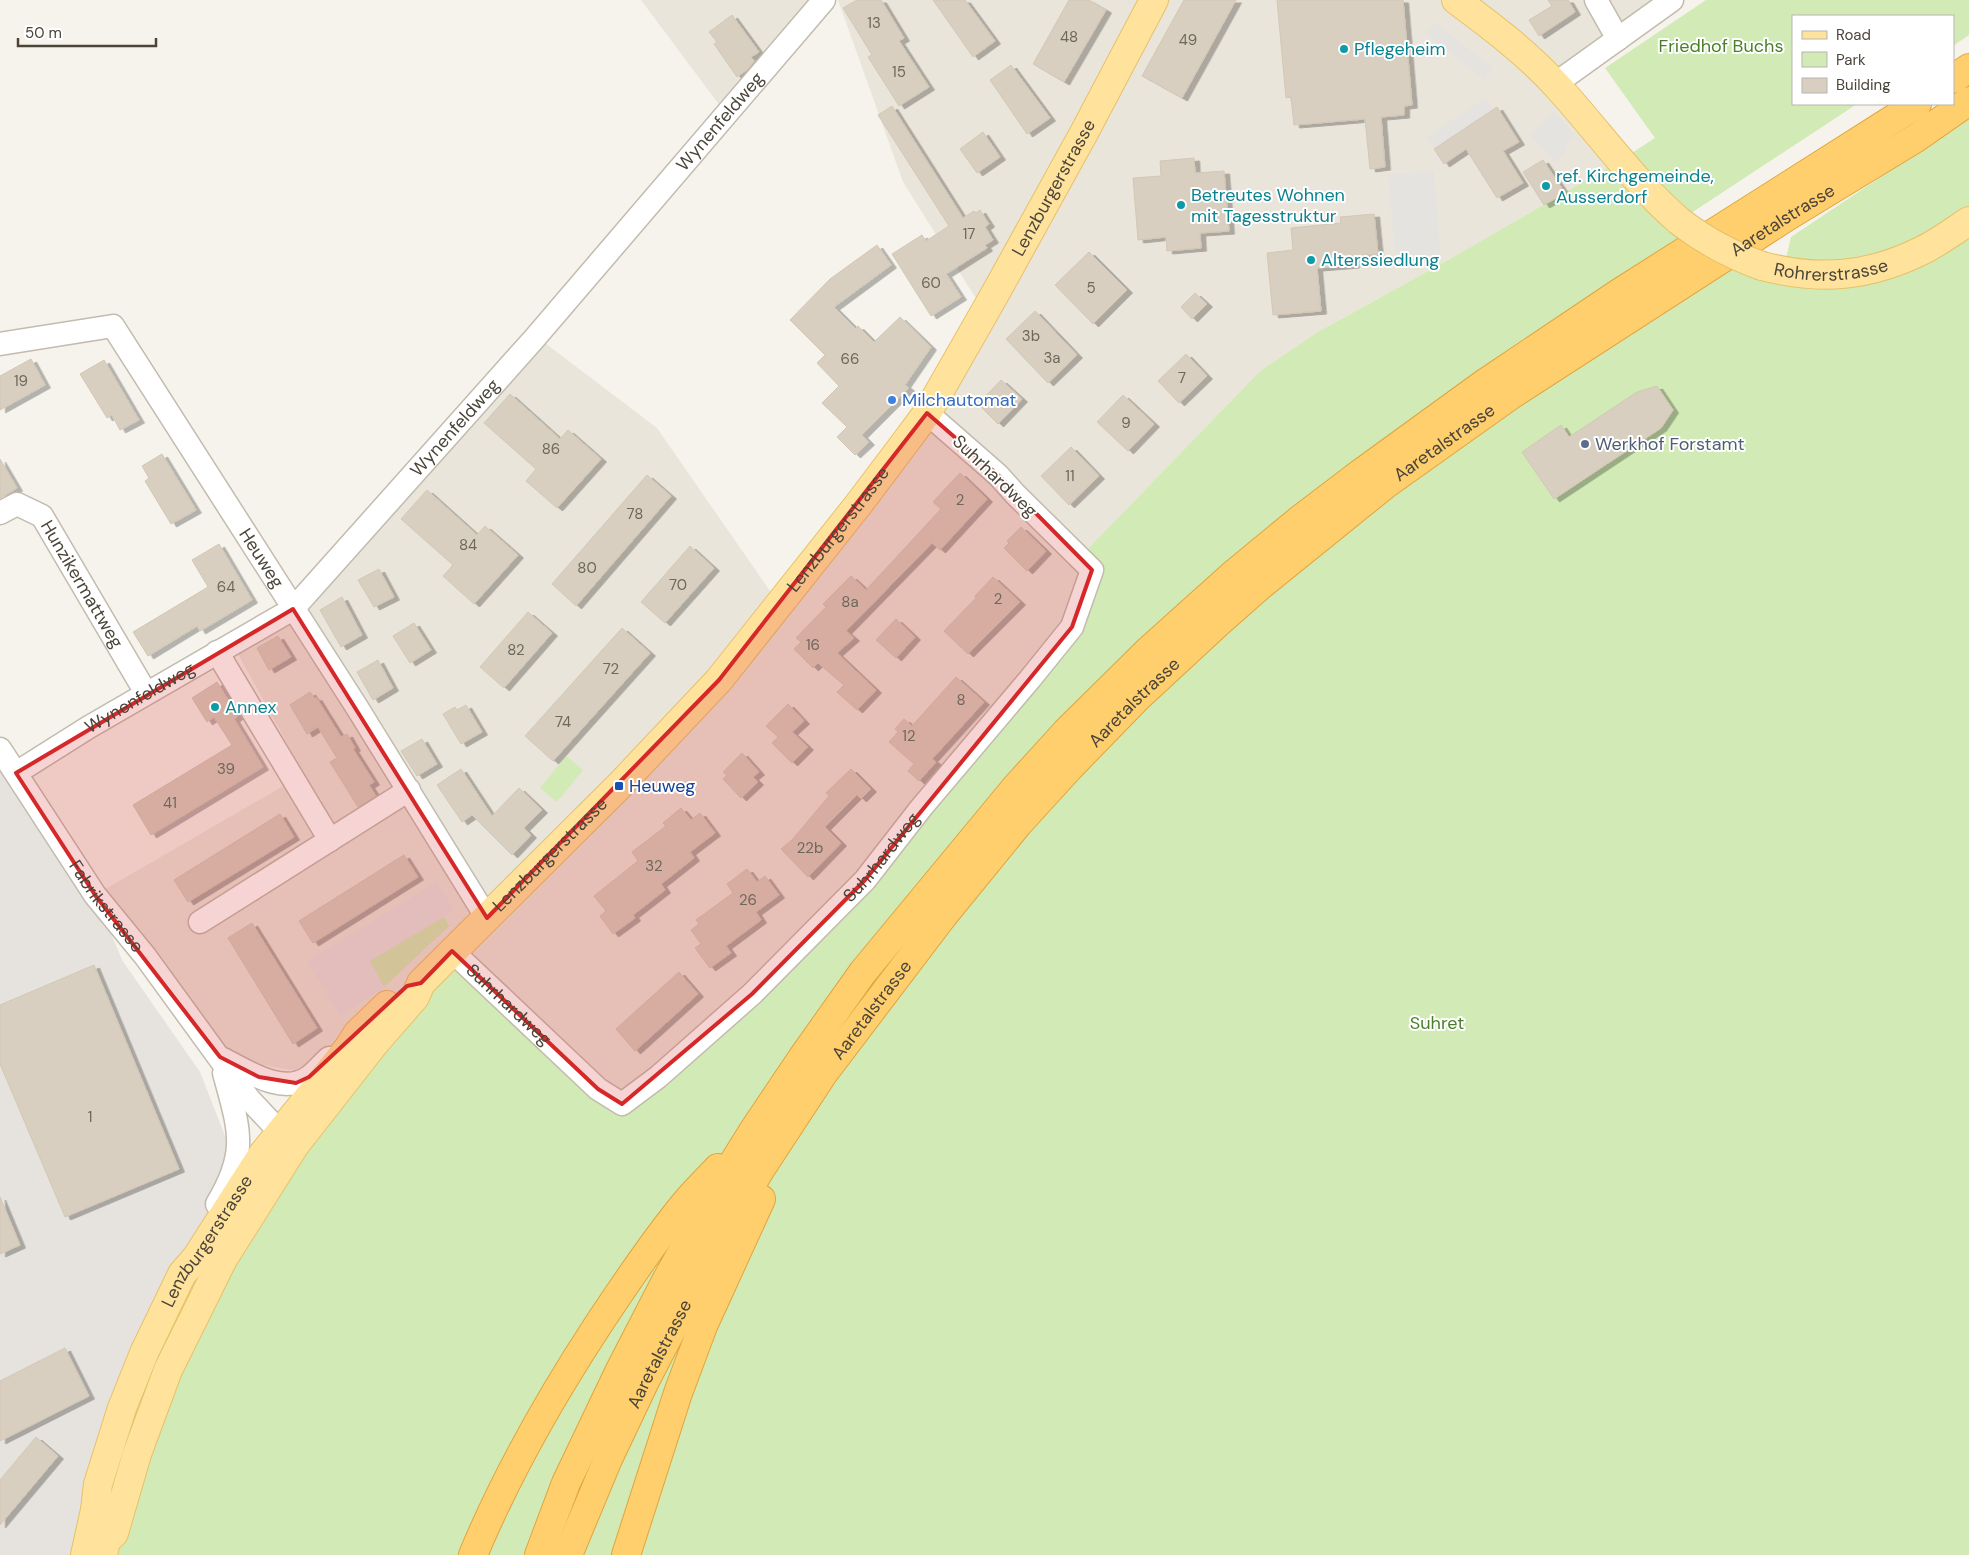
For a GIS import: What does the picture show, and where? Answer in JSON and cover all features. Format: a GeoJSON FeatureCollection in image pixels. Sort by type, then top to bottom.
{"type":"FeatureCollection","features":[{"type":"Feature","properties":{"kind":"highway"},"geometry":{"type":"LineString","coordinates":[[1954,78],[1969,68]]}},
{"type":"Feature","properties":{"kind":"highway","name":"Aaretalstrasse"},"geometry":{"type":"LineString","coordinates":[[568,1555],[608,1459],[682,1308],[720,1237],[760,1170],[823,1074],[942,916],[1043,796],[1137,698],[1260,585],[1386,484],[1511,394],[1788,216],[1916,138],[1969,101]]}},
{"type":"Feature","properties":{"kind":"highway","name":"Aaretalstrasse"},"geometry":{"type":"LineString","coordinates":[[539,1555],[566,1483],[619,1372],[672,1271],[755,1128],[806,1051],[863,972],[1016,787],[1066,732],[1119,679],[1236,572],[1298,521],[1484,383],[1627,288],[1915,105]]}},
{"type":"Feature","properties":{"kind":"highway"},"geometry":{"type":"LineString","coordinates":[[626,1555],[678,1393],[703,1326],[753,1215],[823,1074]]}},
{"type":"Feature","properties":{"kind":"highway"},"geometry":{"type":"LineString","coordinates":[[473,1555],[502,1490],[536,1426],[572,1365],[615,1300],[682,1206],[755,1128]]}},
{"type":"Feature","properties":{"kind":"main road","name":"Lenzburgerstrasse"},"geometry":{"type":"LineString","coordinates":[[85,1555],[95,1510],[98,1484],[122,1408],[144,1353],[182,1274],[196,1258],[228,1205],[415,997],[421,983],[619,786],[718,680],[748,645],[858,505],[927,413],[1085,131],[1154,0]]}},
{"type":"Feature","properties":{"kind":"main road","name":"Rohrerstrasse"},"geometry":{"type":"LineString","coordinates":[[1456,0],[1489,24],[1555,84],[1635,177],[1679,221],[1723,250],[1762,266],[1783,272],[1832,276],[1864,273],[1897,262],[1924,250],[1969,222]]}},
{"type":"Feature","properties":{"kind":"main road","name":"Lenzburgerstrasse"},"geometry":{"type":"LineString","coordinates":[[110,1548],[136,1454],[168,1370],[223,1259],[287,1138],[357,1034],[407,986],[421,983]]}},
{"type":"Feature","properties":{"kind":"main road"},"geometry":{"type":"LineString","coordinates":[[76,1555],[88,1504],[98,1484]]}},
{"type":"Feature","properties":{"kind":"street","name":"Wynenfeldweg"},"geometry":{"type":"LineString","coordinates":[[16,773],[146,693],[293,609],[534,338],[824,0]]}},
{"type":"Feature","properties":{"kind":"street"},"geometry":{"type":"LineString","coordinates":[[1596,0],[1618,39]]}},
{"type":"Feature","properties":{"kind":"street"},"geometry":{"type":"LineString","coordinates":[[1555,84],[1672,0]]}},
{"type":"Feature","properties":{"kind":"street","name":"Heuweg"},"geometry":{"type":"LineString","coordinates":[[0,344],[113,326],[488,918]]}},
{"type":"Feature","properties":{"kind":"street","name":"Suhrhardweg"},"geometry":{"type":"LineString","coordinates":[[452,951],[598,1089],[622,1104],[658,1076],[752,994],[866,880],[921,808],[1072,627],[1092,570],[998,475],[927,413]]}},
{"type":"Feature","properties":{"kind":"street","name":"Hunzikermattweg"},"geometry":{"type":"LineString","coordinates":[[0,513],[17,504],[42,516],[146,693]]}},
{"type":"Feature","properties":{"kind":"street"},"geometry":{"type":"LineString","coordinates":[[217,652],[330,840]]}},
{"type":"Feature","properties":{"kind":"street","name":"Fabrikstrasse"},"geometry":{"type":"LineString","coordinates":[[0,749],[95,895],[145,956],[249,1099],[287,1138]]}},
{"type":"Feature","properties":{"kind":"street"},"geometry":{"type":"LineString","coordinates":[[200,922],[408,790]]}},
{"type":"Feature","properties":{"kind":"street","name":"Fabrikstrasse"},"geometry":{"type":"LineString","coordinates":[[220,1058],[259,1077],[282,1084],[296,1083],[309,1077],[344,1043],[357,1034]]}},
{"type":"Feature","properties":{"kind":"street","name":"Fabrikstrasse"},"geometry":{"type":"LineString","coordinates":[[182,1274],[206,1222],[227,1188],[237,1163],[239,1136],[220,1058]]}},
{"type":"Feature","properties":{"kind":"highlighted area"},"geometry":{"type":"Polygon","coordinates":[[[927,413],[998,475],[1092,570],[1072,627],[865,880],[752,994],[622,1104],[598,1089],[452,951],[421,983],[407,986],[309,1077],[296,1083],[259,1077],[220,1057],[95,895],[16,773],[293,609],[487,918],[719,680],[927,413]]]}},
{"type":"Feature","properties":{"kind":"shaded area"},"geometry":{"type":"Polygon","coordinates":[[[641,0],[831,0],[729,118],[641,0]]]}},
{"type":"Feature","properties":{"kind":"shaded area"},"geometry":{"type":"Polygon","coordinates":[[[838,0],[1672,0],[1556,84],[1621,160],[1441,264],[1316,333],[1260,371],[1080,557],[1092,570],[1030,679],[865,880],[622,1104],[333,1078],[220,1057],[95,895],[304,774],[232,643],[293,609],[541,340],[657,428],[779,604],[994,294],[975,297],[903,182],[838,0]]]}},
{"type":"Feature","properties":{"kind":"shaded area"},"geometry":{"type":"Polygon","coordinates":[[[1434,22],[1493,68],[1484,79],[1426,34],[1434,22]]]}},
{"type":"Feature","properties":{"kind":"shaded area"},"geometry":{"type":"Polygon","coordinates":[[[1486,98],[1493,109],[1434,149],[1426,137],[1486,98]]]}},
{"type":"Feature","properties":{"kind":"shaded area"},"geometry":{"type":"Polygon","coordinates":[[[1554,111],[1575,136],[1565,146],[1568,149],[1555,161],[1530,136],[1554,111]]]}},
{"type":"Feature","properties":{"kind":"shaded area"},"geometry":{"type":"Polygon","coordinates":[[[1434,171],[1441,262],[1396,266],[1388,175],[1434,171]]]}},
{"type":"Feature","properties":{"kind":"shaded area"},"geometry":{"type":"Polygon","coordinates":[[[0,749],[95,895],[122,960],[200,1072],[227,1141],[230,1218],[171,1330],[127,1438],[94,1555],[0,1555],[0,749]]]}},
{"type":"Feature","properties":{"kind":"shaded area"},"geometry":{"type":"Polygon","coordinates":[[[437,882],[454,911],[370,961],[384,987],[340,1016],[307,961],[437,882]]]}},
{"type":"Feature","properties":{"kind":"green space","name":"Suhret"},"geometry":{"type":"Polygon","coordinates":[[[1706,0],[1969,0],[1969,35],[1954,45],[1954,15],[1792,15],[1792,105],[1855,105],[1679,221],[1783,271],[1791,237],[1969,118],[1969,1555],[94,1555],[127,1438],[171,1330],[230,1218],[452,951],[622,1104],[752,994],[1030,679],[1092,571],[1080,557],[1260,371],[1316,333],[1441,264],[1621,160],[1655,138],[1605,68],[1706,0]]]}},
{"type":"Feature","properties":{"kind":"green space"},"geometry":{"type":"Polygon","coordinates":[[[566,756],[583,770],[557,802],[540,788],[566,756]]]}},
{"type":"Feature","properties":{"kind":"green space"},"geometry":{"type":"Polygon","coordinates":[[[444,917],[449,926],[384,987],[369,961],[444,917]]]}},
{"type":"Feature","properties":{"kind":"building"},"geometry":{"type":"Polygon","coordinates":[[[857,0],[881,0],[904,38],[899,41],[929,87],[899,106],[868,57],[872,55],[843,8],[857,0]]]}},
{"type":"Feature","properties":{"kind":"building"},"geometry":{"type":"Polygon","coordinates":[[[933,0],[965,0],[995,41],[973,57],[933,0]]]}},
{"type":"Feature","properties":{"kind":"building"},"geometry":{"type":"Polygon","coordinates":[[[1069,0],[1089,0],[1106,10],[1064,82],[1033,64],[1069,0]]]}},
{"type":"Feature","properties":{"kind":"building"},"geometry":{"type":"Polygon","coordinates":[[[1184,0],[1236,0],[1182,98],[1142,76],[1184,0]]]}},
{"type":"Feature","properties":{"kind":"building","name":"Pflegeheim"},"geometry":{"type":"Polygon","coordinates":[[[1277,0],[1403,0],[1412,105],[1404,106],[1404,115],[1381,117],[1385,167],[1370,169],[1365,119],[1294,125],[1291,97],[1286,98],[1277,0]]]}},
{"type":"Feature","properties":{"kind":"building"},"geometry":{"type":"Polygon","coordinates":[[[1548,0],[1568,0],[1575,12],[1539,36],[1529,20],[1552,6],[1548,0]]]}},
{"type":"Feature","properties":{"kind":"building"},"geometry":{"type":"Polygon","coordinates":[[[732,15],[759,52],[751,57],[754,61],[748,69],[737,77],[714,44],[717,42],[709,32],[732,15]]]}},
{"type":"Feature","properties":{"kind":"building"},"geometry":{"type":"Polygon","coordinates":[[[1011,65],[1050,118],[1027,134],[990,80],[1011,65]]]}},
{"type":"Feature","properties":{"kind":"building"},"geometry":{"type":"Polygon","coordinates":[[[892,106],[963,218],[974,211],[976,213],[980,210],[989,224],[985,227],[993,240],[985,245],[987,248],[946,274],[961,297],[931,316],[892,254],[922,235],[926,241],[949,226],[878,115],[892,106]]]}},
{"type":"Feature","properties":{"kind":"building"},"geometry":{"type":"Polygon","coordinates":[[[1497,107],[1519,142],[1503,151],[1523,183],[1497,198],[1466,149],[1444,164],[1434,149],[1497,107]]]}},
{"type":"Feature","properties":{"kind":"building"},"geometry":{"type":"Polygon","coordinates":[[[983,132],[1000,157],[977,173],[960,149],[983,132]]]}},
{"type":"Feature","properties":{"kind":"building","name":"Betreutes Wohnen mit Tagesstruktur"},"geometry":{"type":"Polygon","coordinates":[[[1194,158],[1195,173],[1224,171],[1229,231],[1200,233],[1201,248],[1167,251],[1166,237],[1138,240],[1133,178],[1161,176],[1160,161],[1194,158]]]}},
{"type":"Feature","properties":{"kind":"building"},"geometry":{"type":"Polygon","coordinates":[[[1543,160],[1565,193],[1544,205],[1523,172],[1543,160]]]}},
{"type":"Feature","properties":{"kind":"building","name":"Alterssiedlung"},"geometry":{"type":"Polygon","coordinates":[[[1374,214],[1378,254],[1353,256],[1354,265],[1317,268],[1321,311],[1273,315],[1267,253],[1293,250],[1291,228],[1341,223],[1340,217],[1374,214]]]}},
{"type":"Feature","properties":{"kind":"building"},"geometry":{"type":"Polygon","coordinates":[[[877,245],[891,265],[834,307],[856,329],[858,326],[874,342],[900,317],[931,347],[905,385],[909,388],[862,435],[869,442],[855,455],[837,437],[847,427],[822,403],[839,386],[817,363],[825,355],[790,320],[830,279],[877,245]]]}},
{"type":"Feature","properties":{"kind":"building"},"geometry":{"type":"Polygon","coordinates":[[[1089,252],[1127,290],[1093,324],[1055,285],[1089,252]]]}},
{"type":"Feature","properties":{"kind":"building"},"geometry":{"type":"Polygon","coordinates":[[[1195,293],[1207,304],[1192,319],[1181,307],[1195,293]]]}},
{"type":"Feature","properties":{"kind":"building"},"geometry":{"type":"Polygon","coordinates":[[[1035,311],[1077,355],[1048,383],[1006,339],[1035,311]]]}},
{"type":"Feature","properties":{"kind":"building"},"geometry":{"type":"Polygon","coordinates":[[[1186,354],[1207,376],[1179,403],[1158,381],[1186,354]]]}},
{"type":"Feature","properties":{"kind":"building"},"geometry":{"type":"Polygon","coordinates":[[[31,359],[45,385],[0,410],[0,376],[31,359]]]}},
{"type":"Feature","properties":{"kind":"building"},"geometry":{"type":"Polygon","coordinates":[[[104,360],[139,420],[120,430],[112,415],[107,418],[80,374],[104,360]]]}},
{"type":"Feature","properties":{"kind":"building"},"geometry":{"type":"Polygon","coordinates":[[[1001,380],[1022,399],[998,424],[978,404],[1001,380]]]}},
{"type":"Feature","properties":{"kind":"building","name":"Werkhof Forstamt"},"geometry":{"type":"Polygon","coordinates":[[[1657,386],[1673,410],[1661,428],[1554,499],[1522,452],[1561,425],[1569,437],[1637,392],[1657,386]]]}},
{"type":"Feature","properties":{"kind":"building"},"geometry":{"type":"Polygon","coordinates":[[[510,394],[560,439],[568,430],[601,459],[557,508],[526,481],[536,469],[484,423],[510,394]]]}},
{"type":"Feature","properties":{"kind":"building"},"geometry":{"type":"Polygon","coordinates":[[[1123,395],[1154,424],[1128,451],[1097,422],[1123,395]]]}},
{"type":"Feature","properties":{"kind":"building"},"geometry":{"type":"Polygon","coordinates":[[[1071,447],[1099,476],[1069,505],[1041,476],[1071,447]]]}},
{"type":"Feature","properties":{"kind":"building"},"geometry":{"type":"Polygon","coordinates":[[[162,454],[196,510],[171,524],[145,481],[149,478],[142,466],[162,454]]]}},
{"type":"Feature","properties":{"kind":"building"},"geometry":{"type":"Polygon","coordinates":[[[0,459],[17,488],[0,498],[0,459]]]}},
{"type":"Feature","properties":{"kind":"building"},"geometry":{"type":"Polygon","coordinates":[[[960,473],[987,499],[940,550],[932,543],[846,631],[854,638],[837,653],[876,690],[857,710],[837,692],[844,685],[818,663],[813,668],[794,649],[801,642],[796,638],[826,607],[823,604],[851,576],[866,590],[941,509],[933,502],[960,473]]]}},
{"type":"Feature","properties":{"kind":"building"},"geometry":{"type":"Polygon","coordinates":[[[647,475],[671,496],[576,606],[552,584],[647,475]]]}},
{"type":"Feature","properties":{"kind":"building"},"geometry":{"type":"Polygon","coordinates":[[[427,490],[477,535],[485,526],[518,555],[474,604],[443,576],[453,565],[401,519],[427,490]]]}},
{"type":"Feature","properties":{"kind":"building"},"geometry":{"type":"Polygon","coordinates":[[[1021,527],[1046,551],[1027,571],[1004,548],[1009,543],[1007,541],[1021,527]]]}},
{"type":"Feature","properties":{"kind":"building"},"geometry":{"type":"Polygon","coordinates":[[[219,544],[252,600],[200,631],[197,626],[148,656],[133,632],[208,587],[192,560],[219,544]]]}},
{"type":"Feature","properties":{"kind":"building"},"geometry":{"type":"Polygon","coordinates":[[[690,546],[714,568],[665,623],[641,602],[690,546]]]}},
{"type":"Feature","properties":{"kind":"building"},"geometry":{"type":"Polygon","coordinates":[[[379,569],[394,597],[374,607],[358,580],[379,569]]]}},
{"type":"Feature","properties":{"kind":"building"},"geometry":{"type":"Polygon","coordinates":[[[993,577],[1020,602],[968,654],[944,631],[976,598],[975,596],[993,577]]]}},
{"type":"Feature","properties":{"kind":"building"},"geometry":{"type":"Polygon","coordinates":[[[342,597],[362,635],[341,647],[320,610],[342,597]]]}},
{"type":"Feature","properties":{"kind":"building"},"geometry":{"type":"Polygon","coordinates":[[[528,612],[552,633],[504,688],[480,667],[528,612]]]}},
{"type":"Feature","properties":{"kind":"building"},"geometry":{"type":"Polygon","coordinates":[[[896,619],[915,637],[896,658],[876,640],[896,619]]]}},
{"type":"Feature","properties":{"kind":"building"},"geometry":{"type":"Polygon","coordinates":[[[414,623],[431,650],[410,663],[393,636],[414,623]]]}},
{"type":"Feature","properties":{"kind":"building"},"geometry":{"type":"Polygon","coordinates":[[[622,628],[650,653],[553,761],[525,736],[622,628]]]}},
{"type":"Feature","properties":{"kind":"building"},"geometry":{"type":"Polygon","coordinates":[[[278,636],[291,657],[269,670],[257,648],[278,636]]]}},
{"type":"Feature","properties":{"kind":"building"},"geometry":{"type":"Polygon","coordinates":[[[378,660],[393,688],[373,700],[357,672],[378,660]]]}},
{"type":"Feature","properties":{"kind":"building"},"geometry":{"type":"Polygon","coordinates":[[[956,677],[984,702],[932,759],[936,762],[919,781],[908,771],[914,764],[889,742],[898,732],[895,729],[904,719],[912,726],[956,677]]]}},
{"type":"Feature","properties":{"kind":"building"},"geometry":{"type":"Polygon","coordinates":[[[217,682],[238,716],[234,719],[263,767],[151,835],[133,805],[232,745],[214,717],[207,722],[192,698],[217,682]]]}},
{"type":"Feature","properties":{"kind":"building"},"geometry":{"type":"Polygon","coordinates":[[[310,692],[315,699],[316,697],[341,737],[347,734],[355,748],[353,749],[374,782],[369,785],[376,796],[358,807],[330,762],[337,758],[318,727],[307,734],[290,705],[310,692]]]}},
{"type":"Feature","properties":{"kind":"building"},"geometry":{"type":"Polygon","coordinates":[[[788,704],[804,721],[792,732],[808,747],[792,763],[772,743],[778,737],[766,726],[788,704]]]}},
{"type":"Feature","properties":{"kind":"building"},"geometry":{"type":"Polygon","coordinates":[[[466,705],[482,732],[461,744],[443,714],[455,707],[457,710],[466,705]]]}},
{"type":"Feature","properties":{"kind":"building"},"geometry":{"type":"Polygon","coordinates":[[[422,739],[437,764],[417,776],[401,751],[422,739]]]}},
{"type":"Feature","properties":{"kind":"building"},"geometry":{"type":"Polygon","coordinates":[[[742,753],[759,772],[753,777],[758,782],[741,798],[723,779],[727,775],[723,772],[742,753]]]}},
{"type":"Feature","properties":{"kind":"building"},"geometry":{"type":"Polygon","coordinates":[[[461,769],[492,816],[519,788],[542,810],[524,828],[531,835],[512,855],[472,815],[462,822],[437,785],[461,769]]]}},
{"type":"Feature","properties":{"kind":"building"},"geometry":{"type":"Polygon","coordinates":[[[851,769],[871,789],[861,799],[857,795],[825,827],[841,843],[808,877],[781,849],[792,840],[829,796],[826,793],[851,769]]]}},
{"type":"Feature","properties":{"kind":"building"},"geometry":{"type":"Polygon","coordinates":[[[681,808],[691,820],[700,813],[715,833],[690,852],[694,858],[661,884],[665,890],[633,915],[635,918],[613,934],[600,916],[606,911],[594,896],[638,861],[632,852],[666,826],[663,823],[681,808]]]}},
{"type":"Feature","properties":{"kind":"building"},"geometry":{"type":"Polygon","coordinates":[[[280,814],[294,837],[188,902],[174,880],[280,814]]]}},
{"type":"Feature","properties":{"kind":"building"},"geometry":{"type":"Polygon","coordinates":[[[404,855],[418,877],[313,943],[299,921],[404,855]]]}},
{"type":"Feature","properties":{"kind":"building"},"geometry":{"type":"Polygon","coordinates":[[[747,869],[757,882],[765,876],[779,895],[756,912],[761,920],[726,946],[731,953],[710,968],[695,948],[701,944],[691,930],[699,924],[696,920],[733,893],[727,884],[747,869]]]}},
{"type":"Feature","properties":{"kind":"building"},"geometry":{"type":"Polygon","coordinates":[[[252,923],[317,1028],[293,1044],[228,938],[252,923]]]}},
{"type":"Feature","properties":{"kind":"building"},"geometry":{"type":"Polygon","coordinates":[[[94,965],[179,1169],[65,1217],[0,1064],[0,1005],[94,965]]]}},
{"type":"Feature","properties":{"kind":"building"},"geometry":{"type":"Polygon","coordinates":[[[679,972],[698,994],[635,1051],[616,1029],[679,972]]]}},
{"type":"Feature","properties":{"kind":"building"},"geometry":{"type":"Polygon","coordinates":[[[0,1197],[20,1245],[0,1254],[0,1197]]]}},
{"type":"Feature","properties":{"kind":"building"},"geometry":{"type":"Polygon","coordinates":[[[65,1348],[89,1396],[0,1441],[0,1381],[65,1348]]]}},
{"type":"Feature","properties":{"kind":"building"},"geometry":{"type":"Polygon","coordinates":[[[36,1437],[58,1456],[0,1525],[0,1480],[36,1437]]]}},
{"type":"Feature","properties":{"kind":"place","name":"Pflegeheim"},"geometry":{"type":"Point","coordinates":[1344,49]}},
{"type":"Feature","properties":{"kind":"place","name":"ref. Kirchgemeinde, Ausserdorf"},"geometry":{"type":"Point","coordinates":[1546,186]}},
{"type":"Feature","properties":{"kind":"place","name":"Betreutes Wohnen mit Tagesstruktur"},"geometry":{"type":"Point","coordinates":[1181,205]}},
{"type":"Feature","properties":{"kind":"place","name":"Alterssiedlung"},"geometry":{"type":"Point","coordinates":[1311,260]}},
{"type":"Feature","properties":{"kind":"place","name":"Milchautomat"},"geometry":{"type":"Point","coordinates":[892,400]}},
{"type":"Feature","properties":{"kind":"place","name":"Werkhof Forstamt"},"geometry":{"type":"Point","coordinates":[1585,444]}},
{"type":"Feature","properties":{"kind":"place","name":"Annex"},"geometry":{"type":"Point","coordinates":[215,707]}},
{"type":"Feature","properties":{"kind":"place","name":"Heuweg"},"geometry":{"type":"Point","coordinates":[619,786]}},
{"type":"Feature","properties":{"kind":"park label","name":"Friedhof Buchs"},"geometry":{"type":"Point","coordinates":[1721,46]}}]}
